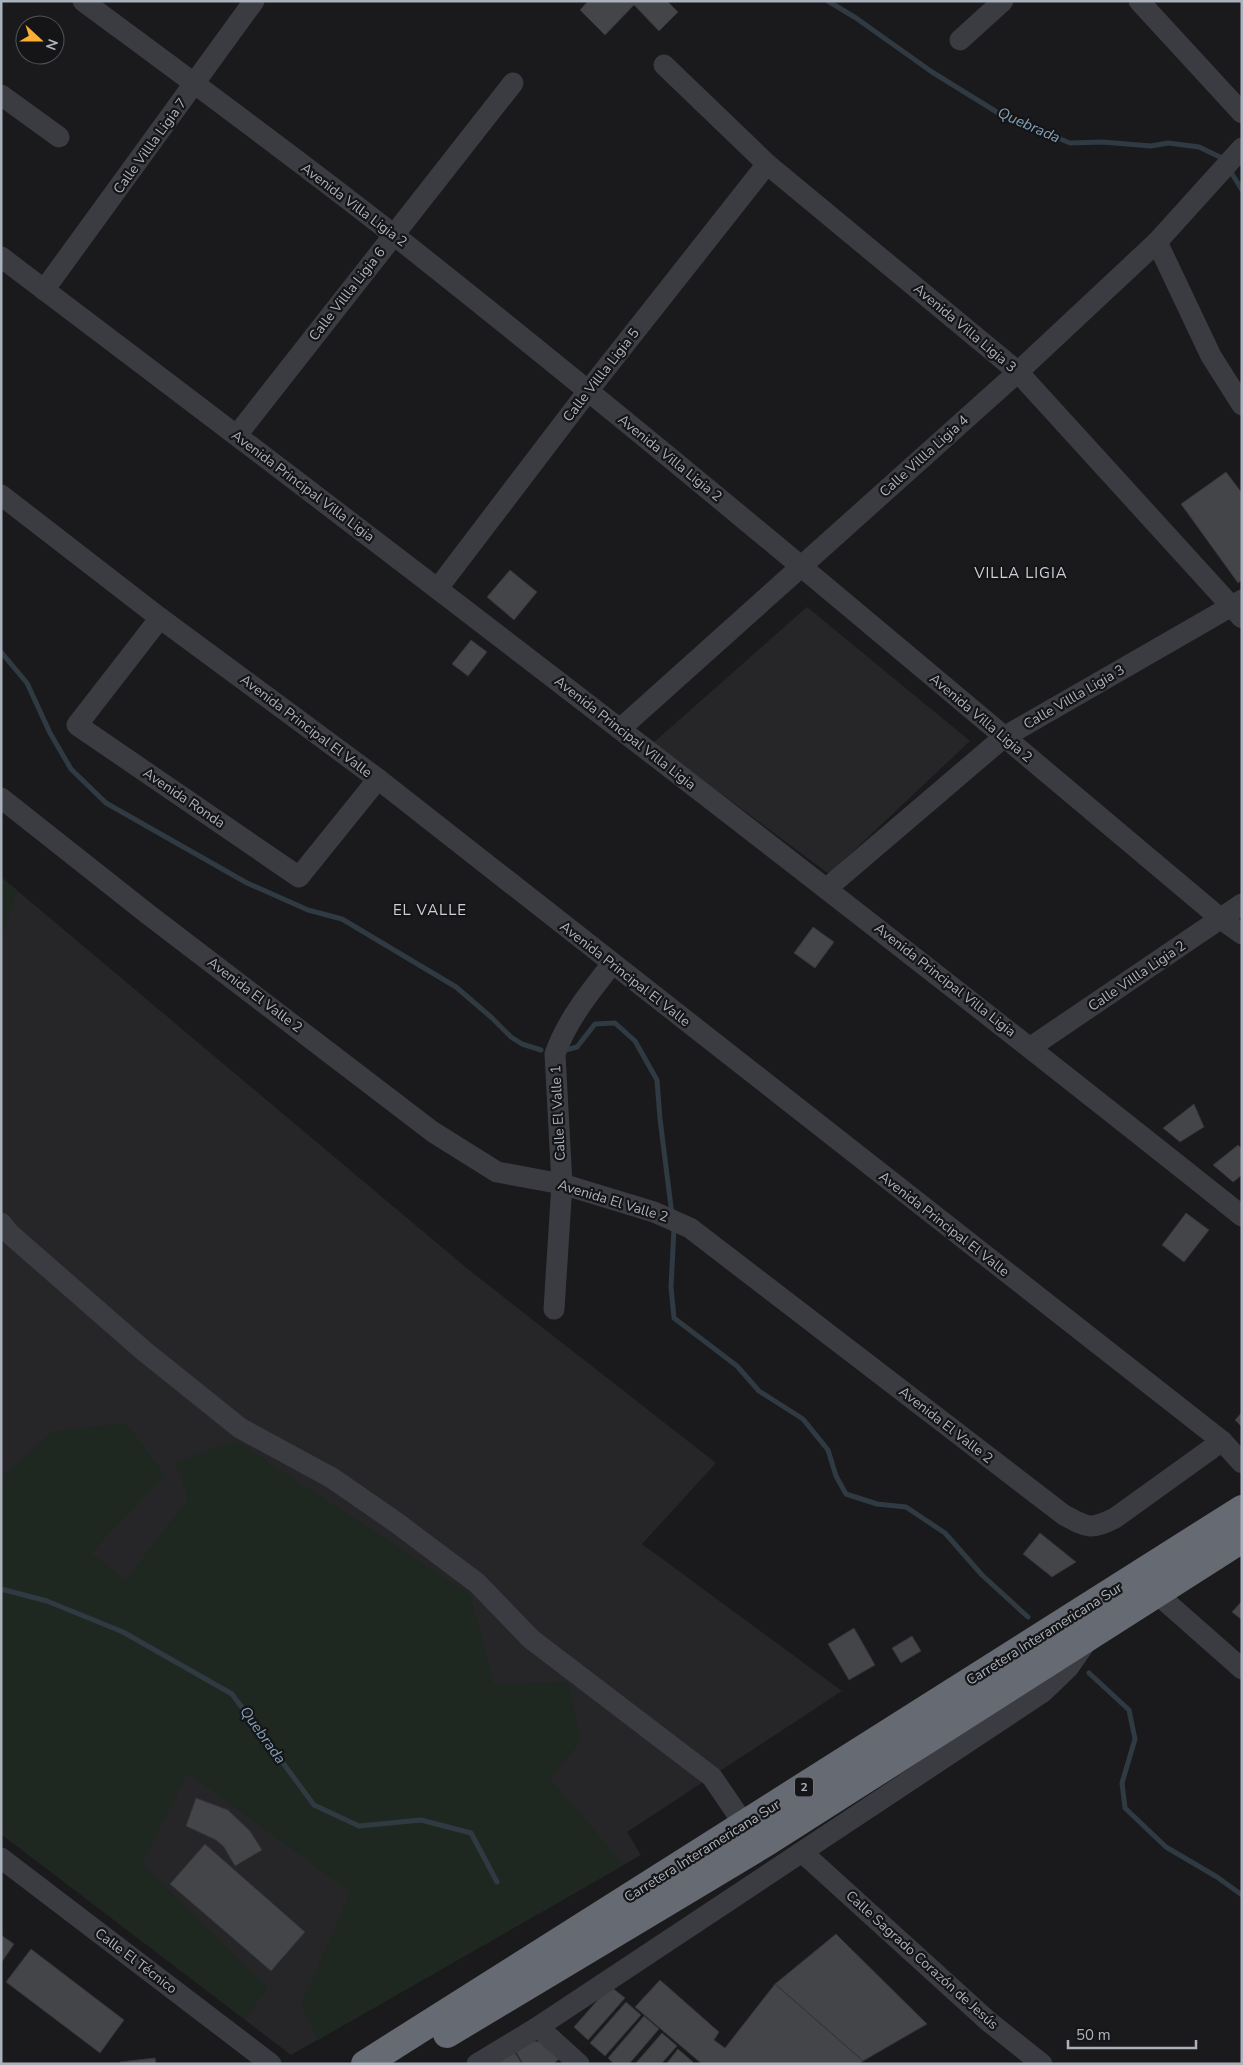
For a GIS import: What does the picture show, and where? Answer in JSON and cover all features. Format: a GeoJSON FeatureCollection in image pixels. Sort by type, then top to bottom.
{"type":"FeatureCollection","features":[{"type":"Feature","properties":{"kind":"highway","name":"Carretera Interamericana Sur"},"geometry":{"type":"LineString","coordinates":[[365,2064],[1242,1508]]}},
{"type":"Feature","properties":{"kind":"highway","name":"Carretera Interamericana Sur"},"geometry":{"type":"LineString","coordinates":[[396,2064],[767,1842],[1242,1538]]}},
{"type":"Feature","properties":{"kind":"street","name":"Avenida Villa Ligia 2"},"geometry":{"type":"LineString","coordinates":[[83,1],[393,234],[802,565],[1221,919],[1242,934]]}},
{"type":"Feature","properties":{"kind":"street","name":"Calle Villla Ligia 7"},"geometry":{"type":"LineString","coordinates":[[44,290],[254,1]]}},
{"type":"Feature","properties":{"kind":"street"},"geometry":{"type":"LineString","coordinates":[[960,40],[1003,1]]}},
{"type":"Feature","properties":{"kind":"street"},"geometry":{"type":"LineString","coordinates":[[1139,1],[1242,113]]}},
{"type":"Feature","properties":{"kind":"street","name":"Avenida Villa Ligia 3"},"geometry":{"type":"LineString","coordinates":[[664,65],[767,164],[1018,372],[1239,608]]}},
{"type":"Feature","properties":{"kind":"street","name":"Calle Villla Ligia 6"},"geometry":{"type":"LineString","coordinates":[[237,435],[513,83]]}},
{"type":"Feature","properties":{"kind":"street"},"geometry":{"type":"LineString","coordinates":[[1,95],[59,137]]}},
{"type":"Feature","properties":{"kind":"street","name":"Calle Villla Ligia 4"},"geometry":{"type":"LineString","coordinates":[[620,729],[1018,372],[1157,242],[1238,153]]}},
{"type":"Feature","properties":{"kind":"street","name":"Calle Villla Ligia 5"},"geometry":{"type":"LineString","coordinates":[[438,588],[588,391],[767,164]]}},
{"type":"Feature","properties":{"kind":"street"},"geometry":{"type":"LineString","coordinates":[[1157,242],[1211,356],[1242,406]]}},
{"type":"Feature","properties":{"kind":"street","name":"Avenida Principal Villa Ligia"},"geometry":{"type":"LineString","coordinates":[[1,257],[438,588],[1237,1204]]}},
{"type":"Feature","properties":{"kind":"street","name":"Avenida Principal El Valle"},"geometry":{"type":"LineString","coordinates":[[1,495],[160,618],[378,779],[1222,1441],[1242,1463]]}},
{"type":"Feature","properties":{"kind":"street","name":"Calle Villla Ligia 3"},"geometry":{"type":"LineString","coordinates":[[826,889],[1004,737],[1239,608]]}},
{"type":"Feature","properties":{"kind":"street","name":"Avenida Ronda"},"geometry":{"type":"LineString","coordinates":[[160,618],[77,726],[300,876],[378,779]]}},
{"type":"Feature","properties":{"kind":"street","name":"Avenida El Valle 2"},"geometry":{"type":"LineString","coordinates":[[1,798],[149,915],[433,1132],[497,1172],[562,1184],[662,1215],[685,1225],[1064,1515],[1083,1526],[1096,1527],[1116,1518],[1222,1441]]}},
{"type":"Feature","properties":{"kind":"street","name":"Calle Villla Ligia 2"},"geometry":{"type":"LineString","coordinates":[[1032,1047],[1242,904]]}},
{"type":"Feature","properties":{"kind":"street","name":"Calle El Valle 1"},"geometry":{"type":"LineString","coordinates":[[554,1309],[562,1184],[555,1054],[560,1039],[580,1006],[612,964]]}},
{"type":"Feature","properties":{"kind":"street"},"geometry":{"type":"LineString","coordinates":[[1,1223],[10,1234],[144,1351],[240,1428],[332,1478],[397,1523],[477,1583],[531,1639],[712,1777],[744,1824]]}},
{"type":"Feature","properties":{"kind":"street"},"geometry":{"type":"LineString","coordinates":[[1156,1593],[1242,1670]]}},
{"type":"Feature","properties":{"kind":"street"},"geometry":{"type":"LineString","coordinates":[[477,2064],[538,2027],[803,1853],[1043,1692],[1068,1668],[1090,1636]]}},
{"type":"Feature","properties":{"kind":"street","name":"Calle Sagrado Corazón de Jesús"},"geometry":{"type":"LineString","coordinates":[[803,1853],[988,2021],[1042,2064]]}},
{"type":"Feature","properties":{"kind":"street","name":"Calle El Técnico"},"geometry":{"type":"LineString","coordinates":[[1,1858],[271,2064]]}},
{"type":"Feature","properties":{"kind":"street"},"geometry":{"type":"LineString","coordinates":[[660,1907],[681,1933]]}},
{"type":"Feature","properties":{"kind":"street"},"geometry":{"type":"LineString","coordinates":[[538,2027],[579,2064]]}},
{"type":"Feature","properties":{"kind":"shaded area"},"geometry":{"type":"Polygon","coordinates":[[[807,607],[970,741],[829,874],[653,743],[807,607]]]}},
{"type":"Feature","properties":{"kind":"shaded area"},"geometry":{"type":"Polygon","coordinates":[[[1,877],[469,1270],[716,1463],[642,1544],[842,1691],[627,1832],[641,1855],[291,2055],[1,1834],[1,877]]]}},
{"type":"Feature","properties":{"kind":"shaded area"},"geometry":{"type":"Polygon","coordinates":[[[1,877],[18,891],[1,939],[1,877]]]}},
{"type":"Feature","properties":{"kind":"shaded area"},"geometry":{"type":"Polygon","coordinates":[[[126,1423],[165,1475],[91,1553],[126,1580],[188,1499],[175,1463],[235,1440],[470,1594],[494,1684],[568,1682],[581,1741],[550,1779],[624,1865],[318,2040],[301,2005],[350,1892],[188,1773],[142,1863],[268,1988],[245,2019],[1,1834],[1,1477],[53,1431],[126,1423]]]}},
{"type":"Feature","properties":{"kind":"building"},"geometry":{"type":"Polygon","coordinates":[[[588,1],[667,1],[678,12],[659,31],[634,5],[605,35],[580,10],[588,1]]]}},
{"type":"Feature","properties":{"kind":"building"},"geometry":{"type":"Polygon","coordinates":[[[1226,472],[1242,493],[1242,580],[1238,583],[1181,504],[1226,472]]]}},
{"type":"Feature","properties":{"kind":"building"},"geometry":{"type":"Polygon","coordinates":[[[510,570],[537,592],[514,620],[487,597],[510,570]]]}},
{"type":"Feature","properties":{"kind":"building"},"geometry":{"type":"Polygon","coordinates":[[[471,640],[487,652],[468,676],[452,664],[471,640]]]}},
{"type":"Feature","properties":{"kind":"building"},"geometry":{"type":"Polygon","coordinates":[[[813,927],[834,942],[815,968],[794,953],[813,927]]]}},
{"type":"Feature","properties":{"kind":"building"},"geometry":{"type":"Polygon","coordinates":[[[1194,1104],[1204,1127],[1180,1142],[1163,1128],[1194,1104]]]}},
{"type":"Feature","properties":{"kind":"building"},"geometry":{"type":"Polygon","coordinates":[[[1238,1145],[1242,1149],[1242,1175],[1233,1182],[1213,1165],[1238,1145]]]}},
{"type":"Feature","properties":{"kind":"building"},"geometry":{"type":"Polygon","coordinates":[[[1186,1213],[1209,1230],[1184,1262],[1162,1245],[1186,1213]]]}},
{"type":"Feature","properties":{"kind":"building"},"geometry":{"type":"Polygon","coordinates":[[[1242,1412],[1242,1427],[1235,1420],[1242,1412]]]}},
{"type":"Feature","properties":{"kind":"building"},"geometry":{"type":"Polygon","coordinates":[[[1040,1533],[1076,1562],[1052,1577],[1023,1554],[1040,1533]]]}},
{"type":"Feature","properties":{"kind":"building"},"geometry":{"type":"Polygon","coordinates":[[[1242,1601],[1242,1620],[1232,1612],[1242,1601]]]}},
{"type":"Feature","properties":{"kind":"building"},"geometry":{"type":"Polygon","coordinates":[[[854,1628],[875,1665],[849,1680],[828,1644],[854,1628]]]}},
{"type":"Feature","properties":{"kind":"building"},"geometry":{"type":"Polygon","coordinates":[[[912,1636],[921,1651],[901,1663],[892,1648],[912,1636]]]}},
{"type":"Feature","properties":{"kind":"building"},"geometry":{"type":"Polygon","coordinates":[[[196,1798],[228,1810],[250,1831],[262,1850],[235,1866],[224,1847],[216,1840],[186,1826],[196,1798]]]}},
{"type":"Feature","properties":{"kind":"building"},"geometry":{"type":"Polygon","coordinates":[[[205,1844],[305,1932],[271,1971],[170,1884],[205,1844]]]}},
{"type":"Feature","properties":{"kind":"building"},"geometry":{"type":"Polygon","coordinates":[[[836,1934],[927,2024],[863,2061],[775,1984],[836,1934]]]}},
{"type":"Feature","properties":{"kind":"building"},"geometry":{"type":"Polygon","coordinates":[[[1,1935],[14,1944],[1,1963],[1,1935]]]}},
{"type":"Feature","properties":{"kind":"building"},"geometry":{"type":"Polygon","coordinates":[[[31,1949],[124,2020],[100,2053],[6,1982],[31,1949]]]}},
{"type":"Feature","properties":{"kind":"building"},"geometry":{"type":"Polygon","coordinates":[[[660,1980],[719,2032],[714,2040],[725,2048],[775,1984],[863,2061],[858,2064],[702,2064],[635,2007],[660,1980]]]}},
{"type":"Feature","properties":{"kind":"building"},"geometry":{"type":"Polygon","coordinates":[[[610,1986],[625,1998],[588,2040],[574,2027],[610,1986]]]}},
{"type":"Feature","properties":{"kind":"building"},"geometry":{"type":"Polygon","coordinates":[[[626,2002],[641,2015],[605,2056],[590,2043],[626,2002]]]}},
{"type":"Feature","properties":{"kind":"building"},"geometry":{"type":"Polygon","coordinates":[[[644,2016],[659,2029],[629,2064],[614,2064],[608,2058],[644,2016]]]}},
{"type":"Feature","properties":{"kind":"building"},"geometry":{"type":"Polygon","coordinates":[[[662,2033],[677,2046],[661,2064],[635,2064],[662,2033]]]}},
{"type":"Feature","properties":{"kind":"building"},"geometry":{"type":"Polygon","coordinates":[[[533,2041],[540,2042],[559,2059],[553,2064],[523,2064],[516,2052],[533,2041]]]}},
{"type":"Feature","properties":{"kind":"building"},"geometry":{"type":"Polygon","coordinates":[[[678,2049],[693,2062],[692,2064],[666,2064],[678,2049]]]}},
{"type":"Feature","properties":{"kind":"building"},"geometry":{"type":"Polygon","coordinates":[[[514,2051],[522,2064],[497,2064],[514,2051]]]}},
{"type":"Feature","properties":{"kind":"building"},"geometry":{"type":"Polygon","coordinates":[[[155,2058],[156,2064],[120,2064],[120,2062],[155,2058]]]}},
{"type":"Feature","properties":{"kind":"waterway","name":"Quebrada"},"geometry":{"type":"LineString","coordinates":[[828,1],[856,18],[932,72],[1000,114],[1070,143],[1102,142],[1151,146],[1168,143],[1199,147],[1220,157],[1224,162]]}},
{"type":"Feature","properties":{"kind":"waterway","name":"Quebrada"},"geometry":{"type":"LineString","coordinates":[[1229,169],[1242,190]]}},
{"type":"Feature","properties":{"kind":"waterway"},"geometry":{"type":"LineString","coordinates":[[1,652],[27,683],[50,733],[71,769],[106,803],[247,883],[308,910],[342,919],[456,987],[511,1037],[522,1044],[541,1050]]}},
{"type":"Feature","properties":{"kind":"waterway"},"geometry":{"type":"LineString","coordinates":[[562,1051],[577,1047],[595,1024],[615,1023],[635,1041],[657,1080],[672,1215]]}},
{"type":"Feature","properties":{"kind":"waterway"},"geometry":{"type":"LineString","coordinates":[[674,1228],[671,1287],[674,1318],[737,1366],[759,1391],[803,1419],[828,1450],[836,1476],[846,1494],[877,1504],[906,1507],[945,1533],[982,1575],[1028,1617]]}},
{"type":"Feature","properties":{"kind":"waterway","name":"Quebrada"},"geometry":{"type":"LineString","coordinates":[[1,1589],[47,1601],[123,1632],[232,1694],[314,1805],[359,1826],[421,1820],[471,1833],[497,1882]]}},
{"type":"Feature","properties":{"kind":"waterway"},"geometry":{"type":"LineString","coordinates":[[1089,1673],[1129,1710],[1135,1739],[1122,1783],[1125,1808],[1166,1847],[1217,1877],[1242,1895]]}},
{"type":"Feature","properties":{"kind":"district","name":"VILLA LIGIA"},"geometry":{"type":"Point","coordinates":[1021,573]}},
{"type":"Feature","properties":{"kind":"district","name":"EL VALLE"},"geometry":{"type":"Point","coordinates":[430,910]}}]}
